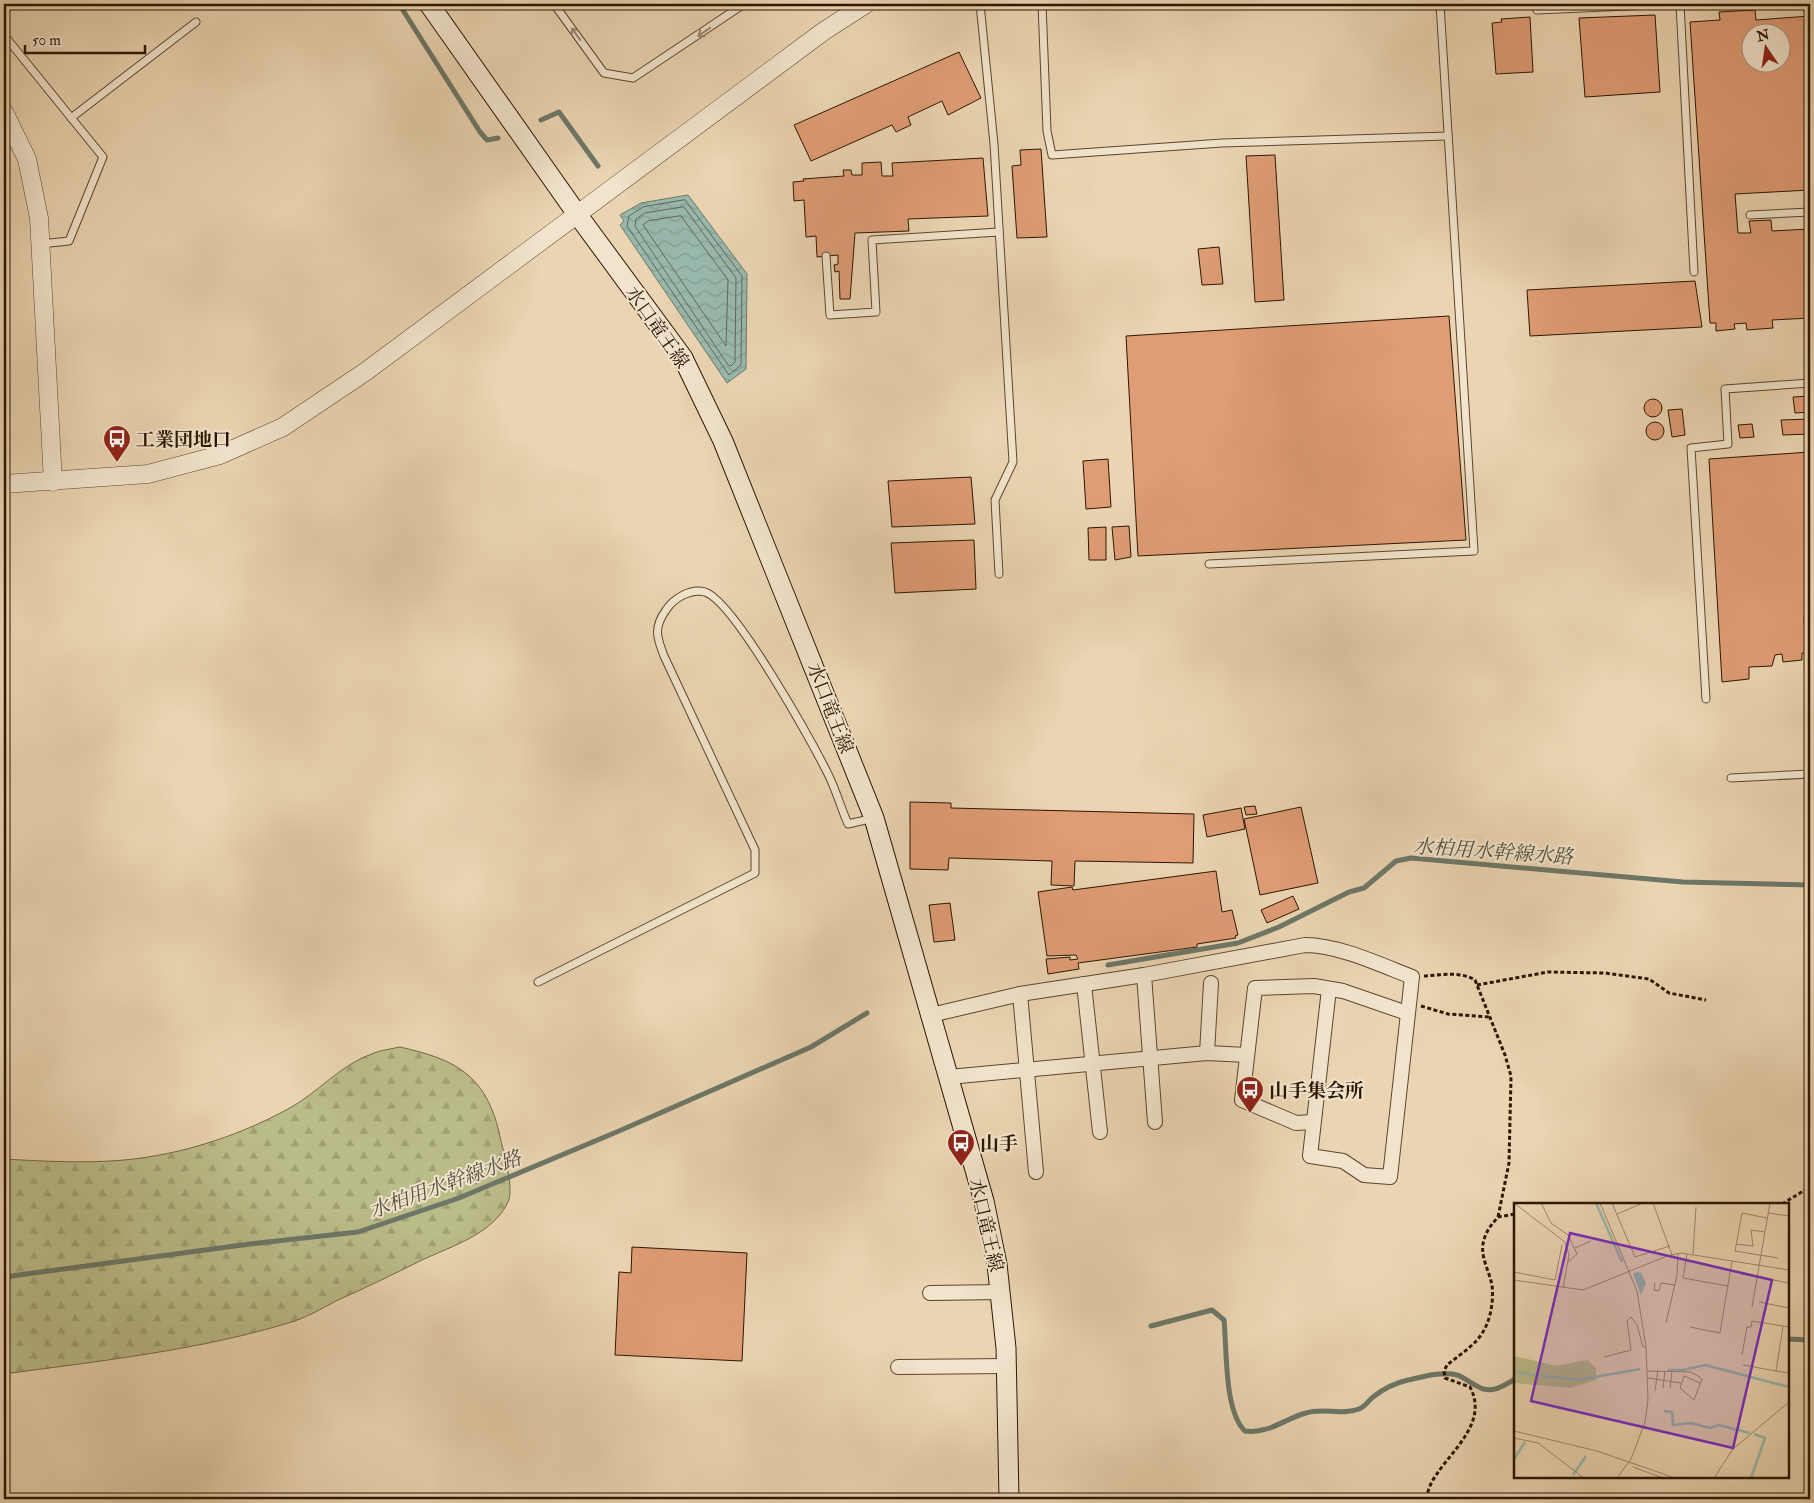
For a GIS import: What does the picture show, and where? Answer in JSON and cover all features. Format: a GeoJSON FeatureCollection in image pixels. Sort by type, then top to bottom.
{"type":"FeatureCollection","features":[{"type":"Feature","properties":{"kind":"main road","name":"水口竜王線"},"geometry":{"type":"LineString","coordinates":[[429,4],[577,214],[683,358],[723,441],[874,818],[984,1202],[1001,1292],[1008,1366],[1009,1499]]}},
{"type":"Feature","properties":{"kind":"street"},"geometry":{"type":"LineString","coordinates":[[4,484],[148,474],[192,464],[220,455],[283,427],[365,372],[824,31],[866,4]]}},
{"type":"Feature","properties":{"kind":"street"},"geometry":{"type":"LineString","coordinates":[[4,112],[27,160],[39,218],[53,482]]}},
{"type":"Feature","properties":{"kind":"street"},"geometry":{"type":"LineString","coordinates":[[931,1015],[1020,994],[1144,975],[1315,945],[1373,962],[1412,977],[1390,1177],[1364,1175],[1343,1161],[1310,1156],[1329,989]]}},
{"type":"Feature","properties":{"kind":"street"},"geometry":{"type":"LineString","coordinates":[[1144,975],[1155,1122]]}},
{"type":"Feature","properties":{"kind":"street"},"geometry":{"type":"LineString","coordinates":[[1207,1053],[1211,982]]}},
{"type":"Feature","properties":{"kind":"street"},"geometry":{"type":"LineString","coordinates":[[1084,984],[1100,1132]]}},
{"type":"Feature","properties":{"kind":"street"},"geometry":{"type":"LineString","coordinates":[[1313,1122],[1296,1123],[1242,1100],[1255,988],[1314,986],[1344,991],[1408,1008]]}},
{"type":"Feature","properties":{"kind":"street"},"geometry":{"type":"LineString","coordinates":[[1020,994],[1036,1172]]}},
{"type":"Feature","properties":{"kind":"street"},"geometry":{"type":"LineString","coordinates":[[949,1077],[1207,1053],[1247,1055]]}},
{"type":"Feature","properties":{"kind":"street"},"geometry":{"type":"LineString","coordinates":[[930,1293],[1001,1292]]}},
{"type":"Feature","properties":{"kind":"street"},"geometry":{"type":"LineString","coordinates":[[898,1368],[1008,1366]]}},
{"type":"Feature","properties":{"kind":"lane"},"geometry":{"type":"LineString","coordinates":[[554,4],[604,73],[633,78],[744,4]]}},
{"type":"Feature","properties":{"kind":"lane"},"geometry":{"type":"LineString","coordinates":[[980,4],[994,144],[1013,462],[995,500],[999,574]]}},
{"type":"Feature","properties":{"kind":"lane"},"geometry":{"type":"LineString","coordinates":[[1042,4],[1047,131],[1052,155],[1222,143],[1448,136]]}},
{"type":"Feature","properties":{"kind":"lane"},"geometry":{"type":"LineString","coordinates":[[1209,564],[1474,550],[1440,4]]}},
{"type":"Feature","properties":{"kind":"lane"},"geometry":{"type":"LineString","coordinates":[[1537,10],[1673,4]]}},
{"type":"Feature","properties":{"kind":"lane"},"geometry":{"type":"LineString","coordinates":[[1680,4],[1694,272]]}},
{"type":"Feature","properties":{"kind":"lane"},"geometry":{"type":"LineString","coordinates":[[71,118],[196,22]]}},
{"type":"Feature","properties":{"kind":"lane"},"geometry":{"type":"LineString","coordinates":[[4,35],[103,157],[69,241],[40,244]]}},
{"type":"Feature","properties":{"kind":"lane"},"geometry":{"type":"LineString","coordinates":[[1750,215],[1810,212]]}},
{"type":"Feature","properties":{"kind":"lane"},"geometry":{"type":"LineString","coordinates":[[826,256],[830,315],[876,312],[872,240],[999,232]]}},
{"type":"Feature","properties":{"kind":"lane"},"geometry":{"type":"LineString","coordinates":[[1706,699],[1691,448],[1728,444],[1725,389],[1810,383]]}},
{"type":"Feature","properties":{"kind":"lane"},"geometry":{"type":"LineString","coordinates":[[538,982],[755,873],[755,850],[664,656],[656,635],[660,618],[670,603],[686,593],[704,592],[720,602],[755,650],[825,769],[848,824],[874,818]]}},
{"type":"Feature","properties":{"kind":"lane"},"geometry":{"type":"LineString","coordinates":[[1731,778],[1810,774]]}},
{"type":"Feature","properties":{"kind":"path"},"geometry":{"type":"LineString","coordinates":[[1477,985],[1548,972],[1605,973],[1649,979],[1669,993],[1706,1000]]}},
{"type":"Feature","properties":{"kind":"path"},"geometry":{"type":"LineString","coordinates":[[1412,977],[1457,974],[1468,976],[1475,980],[1511,1076],[1509,1163],[1498,1217],[1489,1228],[1483,1240],[1483,1256],[1492,1285],[1492,1304],[1488,1320],[1478,1339],[1444,1370],[1445,1378],[1470,1387],[1473,1393],[1474,1411],[1463,1441],[1430,1485],[1426,1499]]}},
{"type":"Feature","properties":{"kind":"path"},"geometry":{"type":"LineString","coordinates":[[1408,1008],[1448,1014],[1490,1017]]}},
{"type":"Feature","properties":{"kind":"path"},"geometry":{"type":"LineString","coordinates":[[1784,1203],[1810,1188]]}},
{"type":"Feature","properties":{"kind":"path"},"geometry":{"type":"LineString","coordinates":[[1498,1217],[1514,1214]]}},
{"type":"Feature","properties":{"kind":"green space"},"geometry":{"type":"Polygon","coordinates":[[[400,1047],[436,1057],[451,1064],[475,1082],[485,1096],[493,1112],[499,1132],[510,1187],[508,1202],[492,1223],[471,1238],[295,1321],[224,1340],[151,1354],[4,1374],[4,1159],[70,1162],[110,1161],[156,1156],[202,1145],[246,1129],[288,1109],[340,1071],[362,1058],[377,1052],[400,1047]]]}},
{"type":"Feature","properties":{"kind":"water"},"geometry":{"type":"Polygon","coordinates":[[[688,195],[747,274],[746,369],[727,383],[620,225],[624,221],[620,215],[641,203],[688,195]]]}},
{"type":"Feature","properties":{"kind":"building"},"geometry":{"type":"Polygon","coordinates":[[[1755,10],[1756,20],[1810,16],[1810,190],[1735,194],[1738,233],[1751,233],[1749,221],[1771,220],[1772,231],[1810,229],[1810,318],[1772,320],[1773,328],[1747,330],[1746,323],[1734,324],[1735,329],[1716,331],[1716,323],[1710,323],[1690,22],[1720,20],[1719,12],[1755,10]]]}},
{"type":"Feature","properties":{"kind":"building"},"geometry":{"type":"Polygon","coordinates":[[[1655,15],[1660,92],[1585,97],[1579,18],[1655,15]]]}},
{"type":"Feature","properties":{"kind":"building"},"geometry":{"type":"Polygon","coordinates":[[[1530,17],[1533,72],[1496,74],[1492,23],[1502,22],[1501,19],[1530,17]]]}},
{"type":"Feature","properties":{"kind":"building"},"geometry":{"type":"Polygon","coordinates":[[[959,52],[981,98],[948,115],[942,101],[908,117],[911,125],[896,132],[892,125],[811,161],[794,125],[959,52]]]}},
{"type":"Feature","properties":{"kind":"building"},"geometry":{"type":"Polygon","coordinates":[[[1041,149],[1047,237],[1017,238],[1012,166],[1021,165],[1020,150],[1041,149]]]}},
{"type":"Feature","properties":{"kind":"building"},"geometry":{"type":"Polygon","coordinates":[[[1275,155],[1284,300],[1255,302],[1246,156],[1275,155]]]}},
{"type":"Feature","properties":{"kind":"building"},"geometry":{"type":"Polygon","coordinates":[[[983,158],[988,216],[908,219],[909,231],[855,233],[850,299],[840,299],[839,271],[835,272],[834,265],[838,264],[838,255],[817,257],[816,236],[806,237],[804,200],[794,201],[793,182],[804,181],[803,179],[844,176],[843,170],[851,170],[852,175],[862,175],[862,163],[881,162],[882,176],[893,176],[892,163],[983,158]]]}},
{"type":"Feature","properties":{"kind":"building"},"geometry":{"type":"Polygon","coordinates":[[[1219,247],[1223,284],[1202,285],[1198,249],[1219,247]]]}},
{"type":"Feature","properties":{"kind":"building"},"geometry":{"type":"Polygon","coordinates":[[[1695,281],[1702,327],[1530,336],[1527,290],[1695,281]]]}},
{"type":"Feature","properties":{"kind":"building"},"geometry":{"type":"Polygon","coordinates":[[[1449,316],[1466,540],[1138,556],[1126,336],[1449,316]]]}},
{"type":"Feature","properties":{"kind":"building"},"geometry":{"type":"Polygon","coordinates":[[[1810,396],[1810,412],[1795,413],[1793,397],[1810,396]]]}},
{"type":"Feature","properties":{"kind":"building"},"geometry":{"type":"Polygon","coordinates":[[[1653,399],[1659,402],[1662,408],[1659,414],[1653,417],[1647,414],[1644,408],[1647,402],[1653,399]]]}},
{"type":"Feature","properties":{"kind":"building"},"geometry":{"type":"Polygon","coordinates":[[[1682,409],[1685,435],[1672,437],[1668,410],[1682,409]]]}},
{"type":"Feature","properties":{"kind":"building"},"geometry":{"type":"Polygon","coordinates":[[[1810,419],[1810,434],[1783,435],[1781,420],[1810,419]]]}},
{"type":"Feature","properties":{"kind":"building"},"geometry":{"type":"Polygon","coordinates":[[[1655,422],[1661,425],[1664,431],[1661,437],[1655,440],[1649,437],[1646,431],[1649,425],[1655,422]]]}},
{"type":"Feature","properties":{"kind":"building"},"geometry":{"type":"Polygon","coordinates":[[[1752,424],[1754,437],[1740,438],[1738,425],[1752,424]]]}},
{"type":"Feature","properties":{"kind":"building"},"geometry":{"type":"Polygon","coordinates":[[[1810,452],[1810,611],[1807,611],[1808,616],[1804,617],[1806,653],[1802,653],[1802,660],[1783,662],[1782,654],[1775,655],[1772,666],[1749,667],[1749,679],[1722,682],[1709,459],[1810,452]]]}},
{"type":"Feature","properties":{"kind":"building"},"geometry":{"type":"Polygon","coordinates":[[[1108,459],[1111,507],[1086,509],[1083,461],[1108,459]]]}},
{"type":"Feature","properties":{"kind":"building"},"geometry":{"type":"Polygon","coordinates":[[[971,477],[975,524],[892,527],[888,481],[971,477]]]}},
{"type":"Feature","properties":{"kind":"building"},"geometry":{"type":"Polygon","coordinates":[[[1129,526],[1131,557],[1115,560],[1112,527],[1129,526]]]}},
{"type":"Feature","properties":{"kind":"building"},"geometry":{"type":"Polygon","coordinates":[[[1106,527],[1106,560],[1089,560],[1088,528],[1106,527]]]}},
{"type":"Feature","properties":{"kind":"building"},"geometry":{"type":"Polygon","coordinates":[[[974,540],[976,589],[895,593],[891,543],[974,540]]]}},
{"type":"Feature","properties":{"kind":"building"},"geometry":{"type":"Polygon","coordinates":[[[910,802],[951,803],[951,808],[1194,814],[1193,863],[1075,861],[1074,886],[1051,885],[1052,861],[949,858],[948,870],[910,869],[910,802]]]}},
{"type":"Feature","properties":{"kind":"building"},"geometry":{"type":"Polygon","coordinates":[[[1255,806],[1257,814],[1246,815],[1244,807],[1255,806]]]}},
{"type":"Feature","properties":{"kind":"building"},"geometry":{"type":"Polygon","coordinates":[[[1301,807],[1318,883],[1260,895],[1244,819],[1301,807]]]}},
{"type":"Feature","properties":{"kind":"building"},"geometry":{"type":"Polygon","coordinates":[[[1241,808],[1245,829],[1207,837],[1203,815],[1241,808]]]}},
{"type":"Feature","properties":{"kind":"building"},"geometry":{"type":"Polygon","coordinates":[[[1216,871],[1222,912],[1232,910],[1238,935],[1235,936],[1236,938],[1197,944],[1197,947],[1078,963],[1079,969],[1048,974],[1046,959],[1070,957],[1070,960],[1078,959],[1076,955],[1047,956],[1038,892],[1072,887],[1073,890],[1216,871]]]}},
{"type":"Feature","properties":{"kind":"building"},"geometry":{"type":"Polygon","coordinates":[[[1293,896],[1299,909],[1267,923],[1261,910],[1293,896]]]}},
{"type":"Feature","properties":{"kind":"building"},"geometry":{"type":"Polygon","coordinates":[[[950,903],[955,940],[934,942],[929,905],[950,903]]]}},
{"type":"Feature","properties":{"kind":"building"},"geometry":{"type":"Polygon","coordinates":[[[632,1247],[747,1253],[742,1361],[615,1355],[619,1272],[631,1273],[632,1247]]]}},
{"type":"Feature","properties":{"kind":"waterway"},"geometry":{"type":"LineString","coordinates":[[399,4],[480,132],[487,140],[498,138]]}},
{"type":"Feature","properties":{"kind":"waterway"},"geometry":{"type":"LineString","coordinates":[[541,120],[559,112],[598,166]]}},
{"type":"Feature","properties":{"kind":"waterway","name":"水柏用水幹線水路"},"geometry":{"type":"LineString","coordinates":[[1108,965],[1238,943],[1279,927],[1349,892],[1364,888],[1396,861],[1411,858],[1683,882],[1810,885]]}},
{"type":"Feature","properties":{"kind":"waterway","name":"水柏用水幹線水路"},"geometry":{"type":"LineString","coordinates":[[4,1277],[250,1244],[358,1232],[459,1198],[619,1131],[811,1047],[867,1013]]}},
{"type":"Feature","properties":{"kind":"waterway"},"geometry":{"type":"LineString","coordinates":[[1151,1326],[1212,1310],[1224,1320],[1230,1395],[1238,1422],[1245,1431],[1269,1428],[1313,1411],[1346,1412],[1359,1409],[1389,1387],[1403,1381],[1426,1376],[1439,1374],[1457,1375],[1487,1390],[1492,1390],[1514,1380]]}},
{"type":"Feature","properties":{"kind":"waterway"},"geometry":{"type":"LineString","coordinates":[[1789,1339],[1810,1340]]}},
{"type":"Feature","properties":{"kind":"place","name":"工業団地口"},"geometry":{"type":"Point","coordinates":[117,463]}},
{"type":"Feature","properties":{"kind":"place","name":"山手集会所"},"geometry":{"type":"Point","coordinates":[1250,1114]}},
{"type":"Feature","properties":{"kind":"place","name":"山手"},"geometry":{"type":"Point","coordinates":[961,1167]}}]}
